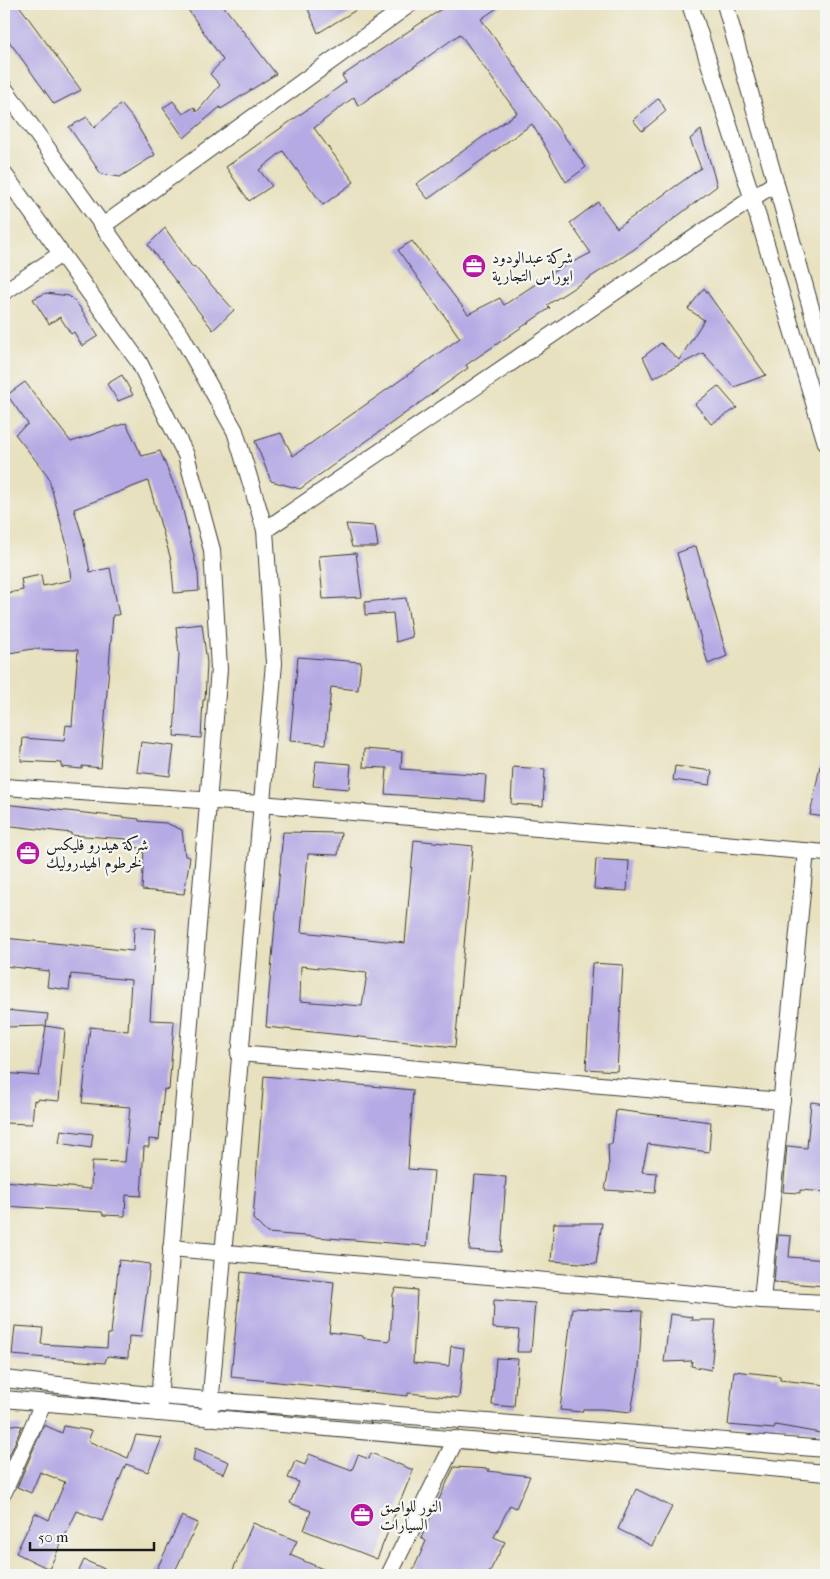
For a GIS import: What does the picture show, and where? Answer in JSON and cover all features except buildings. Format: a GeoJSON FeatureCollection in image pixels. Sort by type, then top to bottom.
{"type":"FeatureCollection","features":[{"type":"Feature","properties":{"kind":"street"},"geometry":{"type":"LineString","coordinates":[[104,225],[410,4]]}},
{"type":"Feature","properties":{"kind":"street"},"geometry":{"type":"LineString","coordinates":[[690,4],[821,405],[826,443]]}},
{"type":"Feature","properties":{"kind":"street"},"geometry":{"type":"LineString","coordinates":[[725,4],[826,361]]}},
{"type":"Feature","properties":{"kind":"street"},"geometry":{"type":"LineString","coordinates":[[4,88],[182,335],[235,431],[265,530],[274,662],[209,1418]]}},
{"type":"Feature","properties":{"kind":"street"},"geometry":{"type":"LineString","coordinates":[[4,174],[139,362],[186,455],[212,550],[219,669],[158,1413]]}},
{"type":"Feature","properties":{"kind":"street"},"geometry":{"type":"LineString","coordinates":[[265,530],[752,197],[775,184]]}},
{"type":"Feature","properties":{"kind":"street"},"geometry":{"type":"LineString","coordinates":[[4,292],[61,254]]}},
{"type":"Feature","properties":{"kind":"street"},"geometry":{"type":"LineString","coordinates":[[4,787],[261,804],[826,853]]}},
{"type":"Feature","properties":{"kind":"street"},"geometry":{"type":"LineString","coordinates":[[762,1300],[806,851]]}},
{"type":"Feature","properties":{"kind":"street"},"geometry":{"type":"LineString","coordinates":[[239,1054],[782,1101]]}},
{"type":"Feature","properties":{"kind":"street"},"geometry":{"type":"LineString","coordinates":[[171,1248],[762,1300],[826,1303]]}},
{"type":"Feature","properties":{"kind":"street"},"geometry":{"type":"LineString","coordinates":[[4,1379],[159,1396],[826,1449]]}},
{"type":"Feature","properties":{"kind":"street"},"geometry":{"type":"LineString","coordinates":[[4,1399],[826,1473]]}},
{"type":"Feature","properties":{"kind":"street"},"geometry":{"type":"LineString","coordinates":[[4,1492],[43,1403]]}},
{"type":"Feature","properties":{"kind":"street"},"geometry":{"type":"LineString","coordinates":[[389,1575],[456,1439]]}},
{"type":"Feature","properties":{"kind":"place","name":"شركة عبدالودود ابوراس التجارية"},"geometry":{"type":"Point","coordinates":[474,266]}},
{"type":"Feature","properties":{"kind":"place","name":"شركة هيدرو فليكس لخرطوم الهيدروليك"},"geometry":{"type":"Point","coordinates":[28,853]}},
{"type":"Feature","properties":{"kind":"place","name":"النور للواصق السيارات"},"geometry":{"type":"Point","coordinates":[362,1515]}}]}
